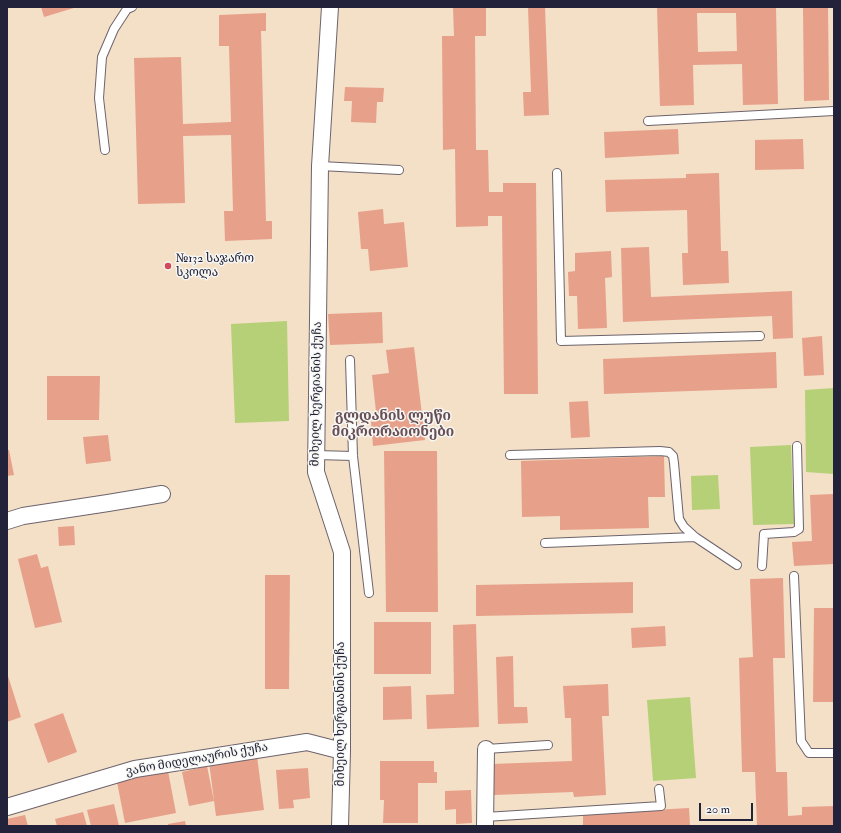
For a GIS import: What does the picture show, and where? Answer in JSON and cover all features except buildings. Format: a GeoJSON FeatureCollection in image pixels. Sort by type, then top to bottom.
{"type":"FeatureCollection","features":[{"type":"Feature","properties":{"kind":"street","name":"მიხეილ ხერგიანის ქუჩა"},"geometry":{"type":"LineString","coordinates":[[330,7],[320,166],[316,472],[342,552],[342,751],[340,826]]}},
{"type":"Feature","properties":{"kind":"street"},"geometry":{"type":"LineString","coordinates":[[7,521],[23,516],[108,504],[162,494]]}},
{"type":"Feature","properties":{"kind":"street","name":"ვანო მიდელაურის ქუჩა"},"geometry":{"type":"LineString","coordinates":[[7,807],[135,769],[307,742],[342,751]]}},
{"type":"Feature","properties":{"kind":"street"},"geometry":{"type":"LineString","coordinates":[[485,822],[486,749]]}},
{"type":"Feature","properties":{"kind":"lane"},"geometry":{"type":"LineString","coordinates":[[105,150],[99,98],[102,57],[114,29],[127,10],[132,7]]}},
{"type":"Feature","properties":{"kind":"lane"},"geometry":{"type":"LineString","coordinates":[[648,121],[834,111]]}},
{"type":"Feature","properties":{"kind":"lane"},"geometry":{"type":"LineString","coordinates":[[320,166],[399,170]]}},
{"type":"Feature","properties":{"kind":"lane"},"geometry":{"type":"LineString","coordinates":[[557,172],[560,341],[760,336]]}},
{"type":"Feature","properties":{"kind":"lane"},"geometry":{"type":"LineString","coordinates":[[350,360],[353,456],[369,593]]}},
{"type":"Feature","properties":{"kind":"lane"},"geometry":{"type":"LineString","coordinates":[[762,566],[764,534],[794,532],[799,529],[797,446]]}},
{"type":"Feature","properties":{"kind":"lane"},"geometry":{"type":"LineString","coordinates":[[510,455],[669,452],[673,456],[679,519],[684,527],[695,537],[737,565]]}},
{"type":"Feature","properties":{"kind":"lane"},"geometry":{"type":"LineString","coordinates":[[316,455],[353,456]]}},
{"type":"Feature","properties":{"kind":"lane"},"geometry":{"type":"LineString","coordinates":[[545,543],[695,537]]}},
{"type":"Feature","properties":{"kind":"lane"},"geometry":{"type":"LineString","coordinates":[[794,576],[801,741],[809,753],[834,753]]}},
{"type":"Feature","properties":{"kind":"lane"},"geometry":{"type":"LineString","coordinates":[[486,749],[548,745]]}},
{"type":"Feature","properties":{"kind":"lane"},"geometry":{"type":"LineString","coordinates":[[485,822],[661,806],[659,789]]}},
{"type":"Feature","properties":{"kind":"green space"},"geometry":{"type":"Polygon","coordinates":[[[287,321],[289,421],[235,423],[231,324],[287,321]]]}},
{"type":"Feature","properties":{"kind":"green space"},"geometry":{"type":"Polygon","coordinates":[[[834,388],[834,474],[806,472],[805,390],[834,388]]]}},
{"type":"Feature","properties":{"kind":"green space"},"geometry":{"type":"Polygon","coordinates":[[[791,445],[794,524],[753,525],[750,447],[791,445]]]}},
{"type":"Feature","properties":{"kind":"green space"},"geometry":{"type":"Polygon","coordinates":[[[718,475],[720,509],[692,510],[691,476],[718,475]]]}},
{"type":"Feature","properties":{"kind":"green space"},"geometry":{"type":"Polygon","coordinates":[[[690,697],[696,778],[653,781],[647,700],[690,697]]]}},
{"type":"Feature","properties":{"kind":"place","name":"№132 საჯარო სკოლა"},"geometry":{"type":"Point","coordinates":[168,266]}},
{"type":"Feature","properties":{"kind":"district","name":"გლდანის ლუწი მიკრორაიონები"},"geometry":{"type":"Point","coordinates":[393,426]}}]}
